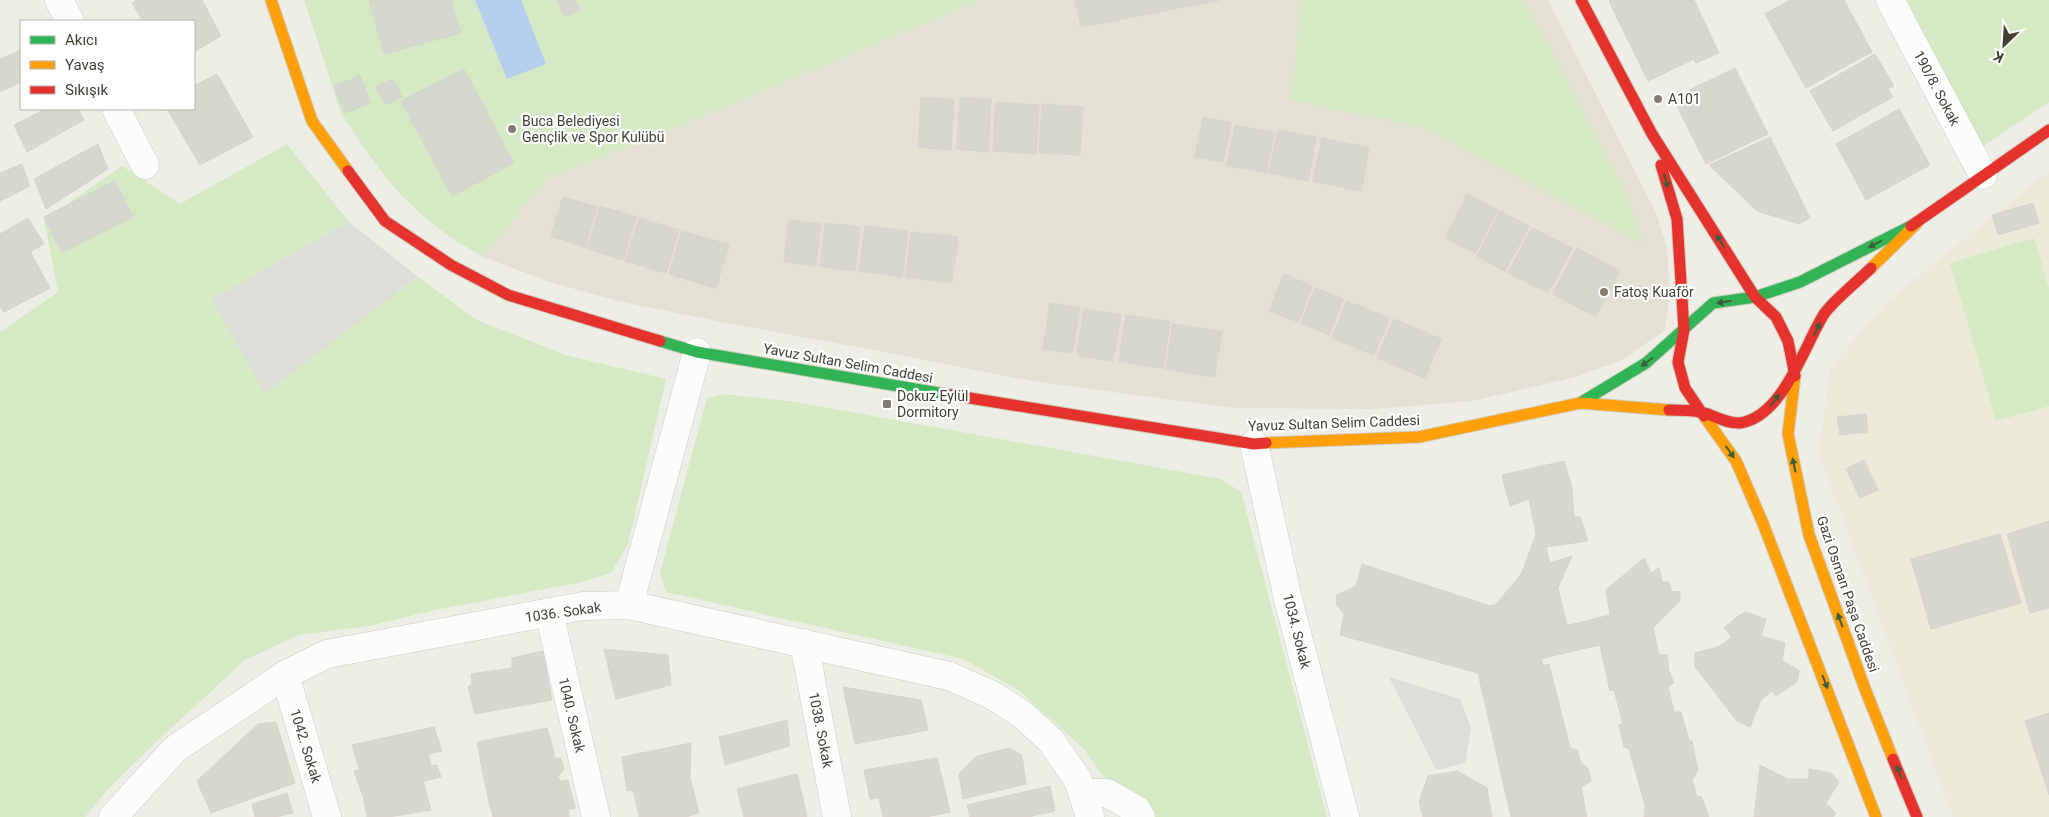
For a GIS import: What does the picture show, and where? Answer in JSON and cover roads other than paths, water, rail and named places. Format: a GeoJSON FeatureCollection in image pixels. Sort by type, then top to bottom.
{"type":"FeatureCollection","features":[{"type":"Feature","properties":{"kind":"main road","name":"Yavuz Sultan Selim Caddesi"},"geometry":{"type":"LineString","coordinates":[[270,0],[312,121],[385,221],[451,265],[508,295],[697,352],[966,398],[1254,444],[1419,437],[1580,403]]}},
{"type":"Feature","properties":{"kind":"main road"},"geometry":{"type":"LineString","coordinates":[[1582,0],[1652,134],[1755,297],[1776,317],[1788,341],[1794,372]]}},
{"type":"Feature","properties":{"kind":"main road"},"geometry":{"type":"LineString","coordinates":[[1580,403],[1701,412],[1724,421],[1738,423],[1752,420],[1764,413],[1794,372],[1825,313],[1918,222],[2049,130]]}},
{"type":"Feature","properties":{"kind":"main road"},"geometry":{"type":"LineString","coordinates":[[1652,134],[1677,218],[1684,330],[1678,362],[1685,388],[1736,461],[1762,521],[1876,817]]}},
{"type":"Feature","properties":{"kind":"main road"},"geometry":{"type":"LineString","coordinates":[[1580,403],[1646,363],[1713,303],[1755,297],[1800,282],[1918,222]]}},
{"type":"Feature","properties":{"kind":"main road","name":"Gazi Osman Paşa Caddesi"},"geometry":{"type":"LineString","coordinates":[[1794,372],[1788,434],[1809,535],[1866,689],[1917,817]]}},
{"type":"Feature","properties":{"kind":"street"},"geometry":{"type":"LineString","coordinates":[[59,0],[69,20]]}},
{"type":"Feature","properties":{"kind":"street","name":"190/8. Sokak"},"geometry":{"type":"LineString","coordinates":[[1890,0],[1983,175]]}},
{"type":"Feature","properties":{"kind":"street"},"geometry":{"type":"LineString","coordinates":[[117,110],[145,166]]}},
{"type":"Feature","properties":{"kind":"street"},"geometry":{"type":"LineString","coordinates":[[629,605],[697,352]]}},
{"type":"Feature","properties":{"kind":"street","name":"1034. Sokak"},"geometry":{"type":"LineString","coordinates":[[1254,444],[1288,599],[1345,817]]}},
{"type":"Feature","properties":{"kind":"street","name":"1036. Sokak"},"geometry":{"type":"LineString","coordinates":[[113,817],[175,748],[285,675],[327,654],[583,606],[629,605],[949,676],[992,695],[1022,715],[1051,741],[1078,780],[1086,805]]}},
{"type":"Feature","properties":{"kind":"street","name":"1040. Sokak"},"geometry":{"type":"LineString","coordinates":[[549,612],[596,817]]}},
{"type":"Feature","properties":{"kind":"street","name":"1038. Sokak"},"geometry":{"type":"LineString","coordinates":[[804,643],[837,817]]}},
{"type":"Feature","properties":{"kind":"street","name":"1042. Sokak"},"geometry":{"type":"LineString","coordinates":[[285,675],[327,817]]}},
{"type":"Feature","properties":{"kind":"street"},"geometry":{"type":"LineString","coordinates":[[1086,805],[1107,793],[1137,810],[1141,817]]}},
{"type":"Feature","properties":{"kind":"water"},"geometry":{"type":"Polygon","coordinates":[[[475,0],[521,0],[546,64],[507,79],[475,0]]]}},
{"type":"Feature","properties":{"kind":"place","name":"A101"},"geometry":{"type":"Point","coordinates":[1658,99]}},
{"type":"Feature","properties":{"kind":"place","name":"Buca Belediyesi Gençlik ve Spor Kulübü"},"geometry":{"type":"Point","coordinates":[512,129]}},
{"type":"Feature","properties":{"kind":"place","name":"Fatoş Kuaför"},"geometry":{"type":"Point","coordinates":[1604,292]}},
{"type":"Feature","properties":{"kind":"place","name":"Dokuz Eylül Dormitory"},"geometry":{"type":"Point","coordinates":[887,404]}}]}
